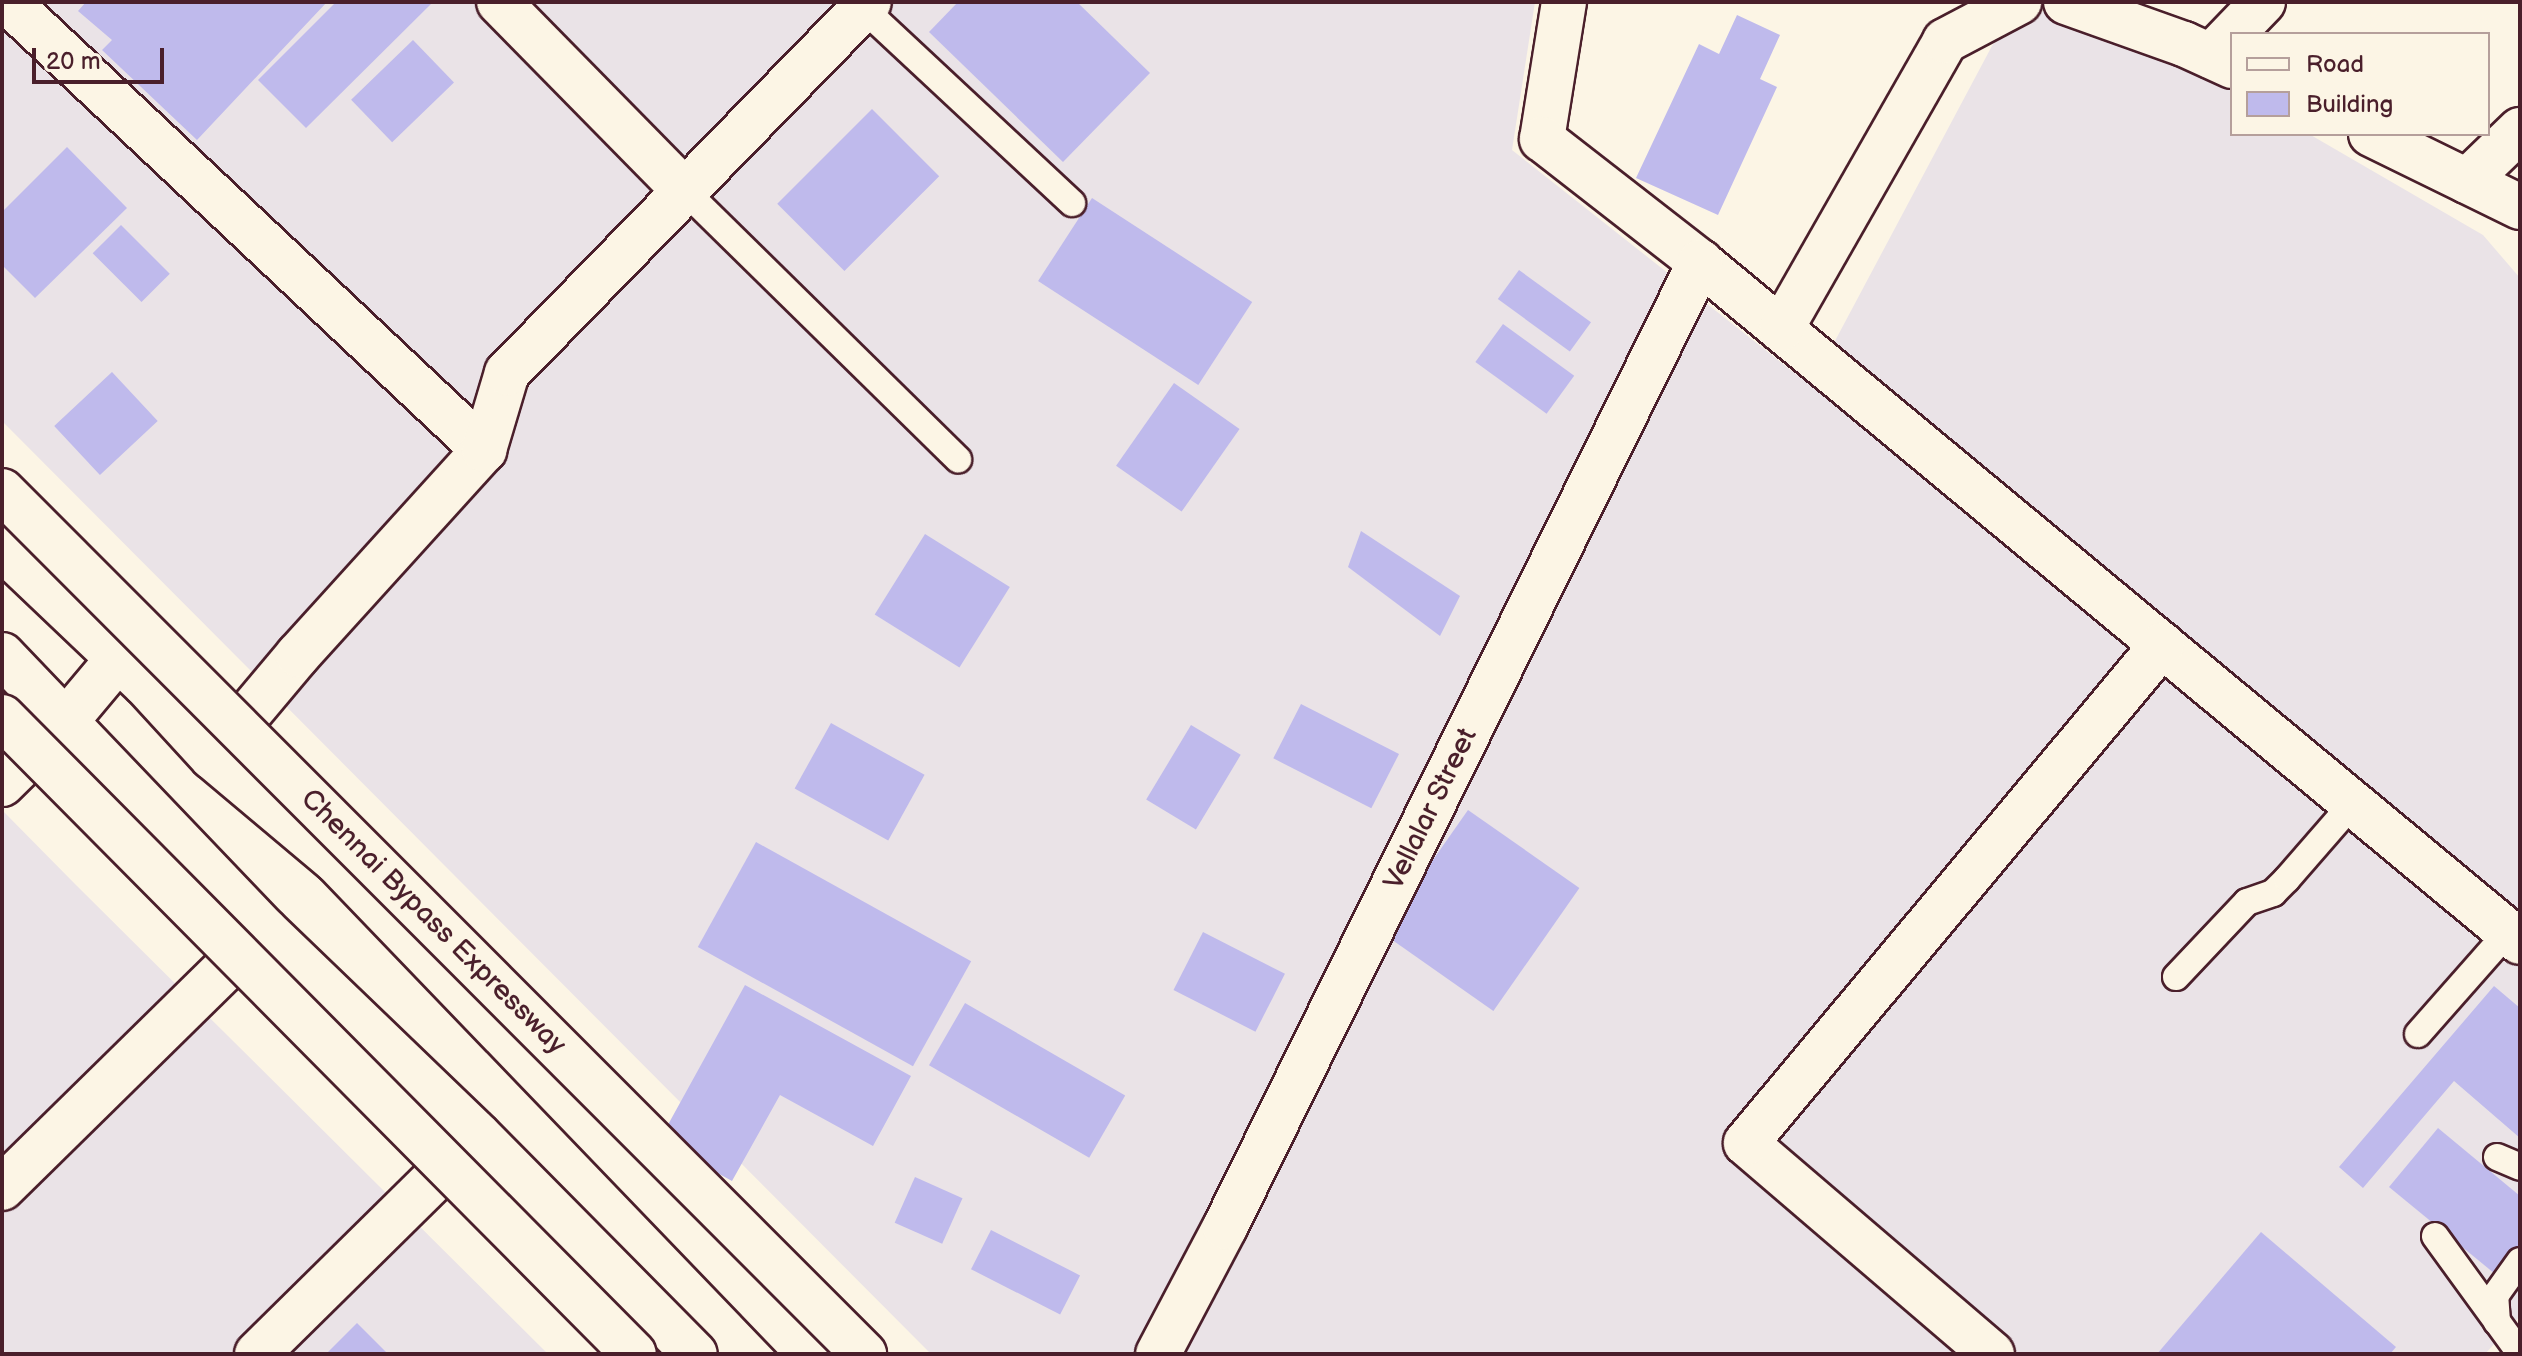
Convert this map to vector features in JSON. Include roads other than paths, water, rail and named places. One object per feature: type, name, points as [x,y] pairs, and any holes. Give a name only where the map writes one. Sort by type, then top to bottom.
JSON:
[{"type":"main road","points":[[8,2],[484,450]]},
{"type":"main road","points":[[499,2],[685,191]]},
{"type":"main road","points":[[1564,2],[1542,139],[1700,262],[2514,937]]},
{"type":"main road","points":[[1781,329],[1945,41],[2019,2]]},
{"type":"main road","points":[[2066,2],[2221,61]]},
{"type":"main road","points":[[2242,32],[2263,2]]},
{"type":"main road","points":[[212,757],[298,655],[484,450],[507,373],[866,5]]},
{"type":"main road","points":[[2467,181],[2520,130]]},
{"type":"main road","points":[[2375,136],[2520,207]]},
{"type":"main road","name":"Vellalar Street","points":[[1158,1354],[1225,1227],[1700,262]]},
{"type":"main road","name":"Chennai Bypass Expressway","points":[[2,491],[864,1354]]},
{"type":"main road","points":[[2,548],[118,659],[212,757],[336,861],[810,1354]]},
{"type":"main road","points":[[1992,1354],[1746,1143],[2162,645]]},
{"type":"main road","points":[[2,655],[265,930],[478,1135],[695,1354]]},
{"type":"main road","points":[[2,784],[66,721],[118,659]]},
{"type":"main road","points":[[2,717],[634,1354]]},
{"type":"main road","points":[[2,1188],[265,930]]},
{"type":"main road","points":[[257,1354],[478,1135]]},
{"type":"lane","points":[[866,5],[1072,203]]},
{"type":"lane","points":[[685,191],[958,459]]},
{"type":"lane","points":[[2176,977],[2247,902],[2273,893],[2353,803]]},
{"type":"lane","points":[[2418,1034],[2514,937]]},
{"type":"lane","points":[[2435,1236],[2520,1353]]},
{"type":"lane","points":[[2497,1322],[2495,1296],[2520,1261]]}]
